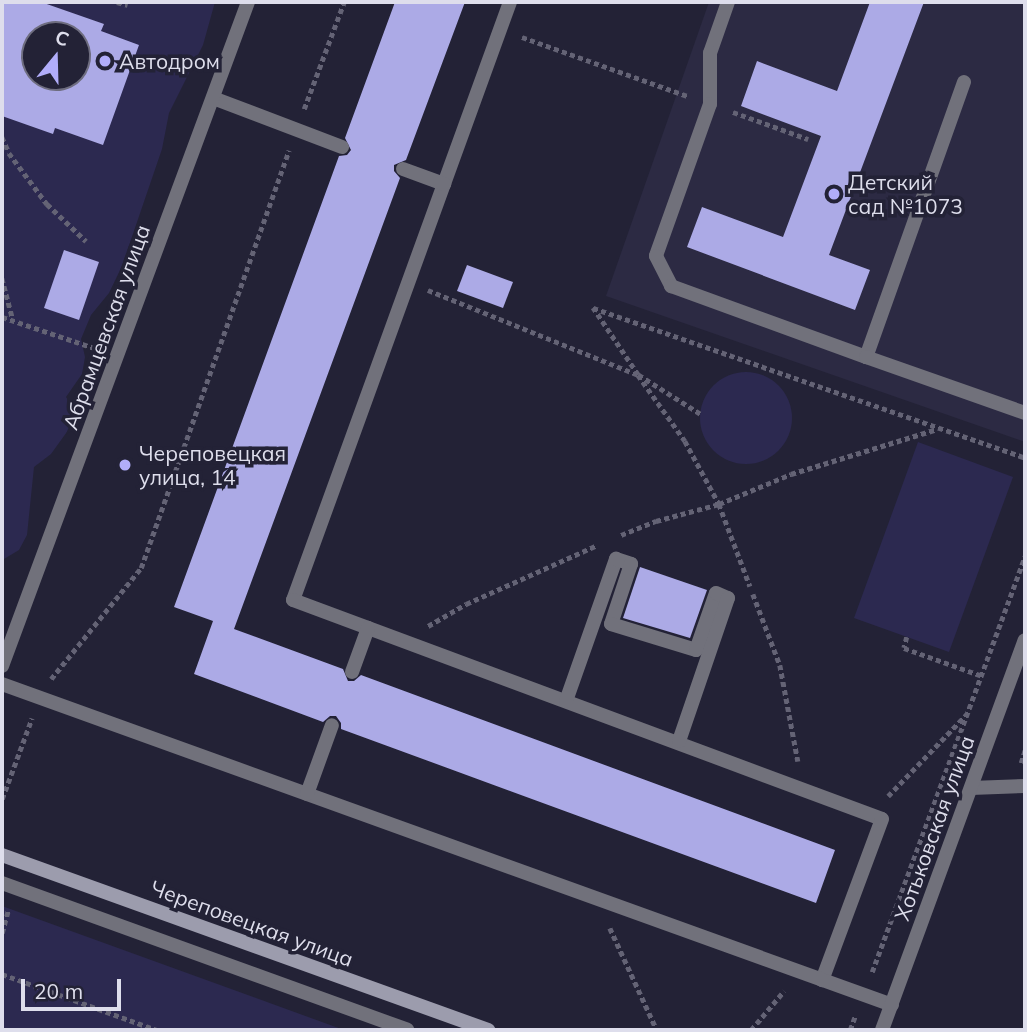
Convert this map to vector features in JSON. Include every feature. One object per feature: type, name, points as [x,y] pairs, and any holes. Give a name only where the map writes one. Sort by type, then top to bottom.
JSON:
[{"type":"main road","name":"Череповецкая улица","points":[[2,855],[488,1030]]},
{"type":"street","name":"Абрамцевская улица","points":[[2,666],[248,2]]},
{"type":"street","points":[[510,2],[293,600],[679,741],[882,819],[822,980]]},
{"type":"street","points":[[728,2],[710,53],[710,104],[656,256],[671,286],[1025,413]]},
{"type":"street","points":[[866,358],[964,82]]},
{"type":"street","points":[[212,98],[342,147]]},
{"type":"street","points":[[403,169],[444,184]]},
{"type":"street","points":[[566,701],[616,559],[631,565],[611,624],[696,650],[716,593],[728,598],[679,741]]},
{"type":"street","points":[[352,672],[369,628]]},
{"type":"street","name":"Хотьковская улица","points":[[882,1030],[1025,640]]},
{"type":"street","points":[[2,684],[892,1005]]},
{"type":"street","points":[[307,794],[332,726]]},
{"type":"street","points":[[971,788],[1025,786]]},
{"type":"street","points":[[2,883],[407,1030]]},
{"type":"path","points":[[117,2],[128,5]]},
{"type":"path","points":[[2,799],[39,698],[81,638],[141,568],[344,2]]},
{"type":"path","points":[[500,29],[678,92]]},
{"type":"path","points":[[710,104],[808,139]]},
{"type":"path","points":[[2,137],[9,153],[47,204],[86,241]]},
{"type":"path","points":[[2,278],[13,320]]},
{"type":"path","points":[[408,282],[638,375],[700,414]]},
{"type":"path","points":[[803,790],[780,665],[719,503],[685,441],[593,308],[1025,458]]},
{"type":"path","points":[[2,317],[57,333],[117,359]]},
{"type":"path","points":[[618,536],[656,521],[719,503],[791,474],[938,429]]},
{"type":"path","points":[[401,640],[466,604],[606,541]]},
{"type":"path","points":[[850,1030],[1025,556]]},
{"type":"path","points":[[906,637],[904,648],[982,676]]},
{"type":"path","points":[[870,815],[968,712]]},
{"type":"path","points":[[597,899],[657,1030]]},
{"type":"path","points":[[2,933],[8,909]]},
{"type":"path","points":[[751,1030],[800,972]]},
{"type":"path","points":[[2,974],[157,1030]]},
{"type":"shaded area","points":[[2,2],[215,2],[203,45],[169,113],[162,149],[122,266],[109,293],[91,315],[81,339],[85,357],[82,374],[66,397],[73,408],[69,429],[51,454],[34,467],[27,535],[19,550],[4,559],[2,585]]},
{"type":"shaded area","name":"Детский сад №1073","points":[[709,2],[1025,2],[1025,442],[606,296]]},
{"type":"shaded area","points":[[746,372],[763,376],[778,386],[788,401],[792,418],[788,435],[778,450],[763,460],[746,464],[729,460],[714,450],[704,435],[700,418],[704,401],[714,386],[729,376]]},
{"type":"shaded area","points":[[918,442],[1013,477],[949,652],[854,618]]},
{"type":"shaded area","points":[[2,906],[344,1030],[2,1030]]},
{"type":"building","name":"Автодром","points":[[2,2],[41,2],[104,24],[101,31],[139,45],[103,145],[55,128],[53,134],[2,116]]},
{"type":"building","points":[[395,2],[465,2],[406,160],[394,165],[394,171],[400,178],[234,629],[343,669],[348,681],[354,681],[361,675],[835,850],[816,903],[341,729],[341,723],[336,716],[330,716],[323,722],[194,674],[213,621],[174,607],[339,156],[347,155],[351,150],[345,138]]},
{"type":"building","points":[[870,2],[924,2],[829,255],[870,270],[855,310],[687,247],[702,207],[783,237],[821,136],[741,106],[757,61],[837,91]]},
{"type":"building","points":[[64,250],[99,262],[79,320],[44,308]]},
{"type":"building","points":[[467,265],[513,282],[503,308],[457,291]]},
{"type":"building","points":[[640,567],[707,590],[690,638],[623,618]]},
{"type":"place","name":"Автодром","points":[[105,61]]},
{"type":"place","name":"Детский сад №1073","points":[[834,194]]},
{"type":"place","name":"Череповецкая улица, 14","points":[[125,465]]}]
